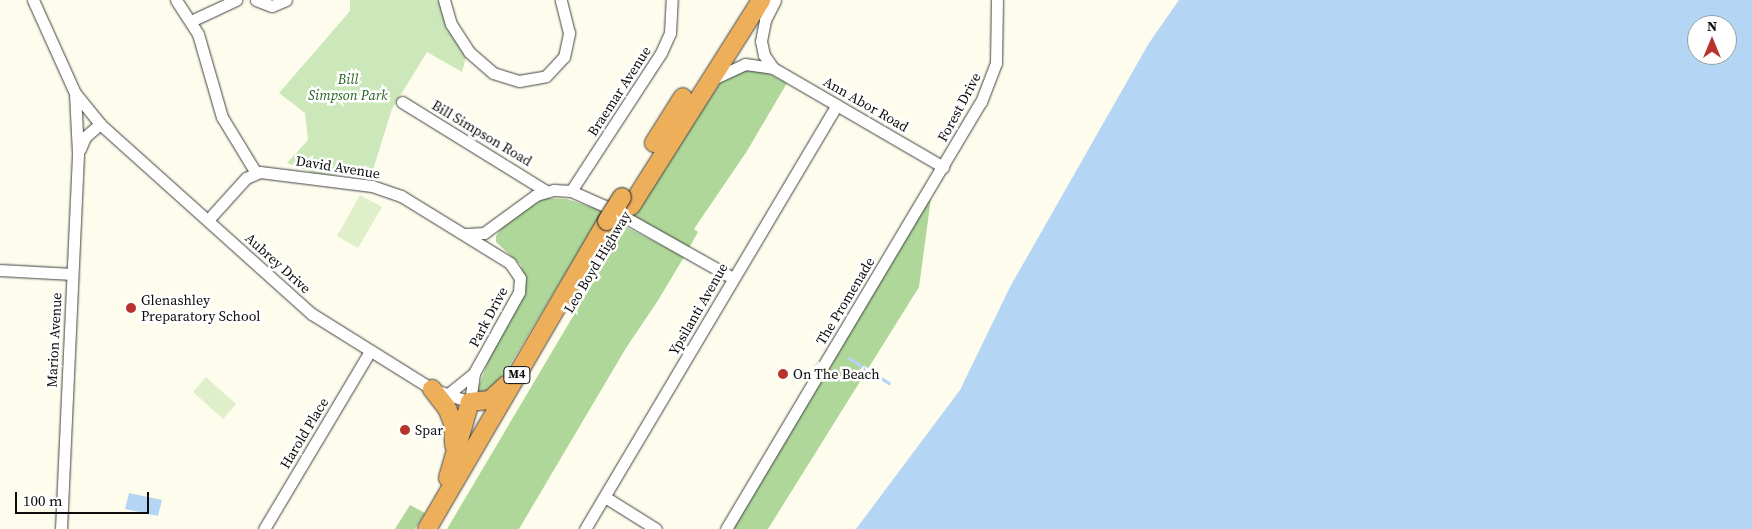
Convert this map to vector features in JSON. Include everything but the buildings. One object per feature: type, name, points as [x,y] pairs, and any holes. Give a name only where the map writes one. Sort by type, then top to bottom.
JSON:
[{"type":"highway","name":"Leo Boyd Highway","points":[[440,529],[626,201],[747,0]]},
{"type":"highway","name":"Leo Boyd Highway","points":[[626,201],[708,82],[761,0]]},
{"type":"highway","name":"Leo Boyd Highway","points":[[427,529],[518,372],[613,224]]},
{"type":"highway","points":[[427,529],[450,473],[470,402],[490,400],[518,372]]},
{"type":"highway","points":[[440,392],[453,423],[454,448],[450,473]]},
{"type":"street","name":"Marion Avenue","points":[[33,0],[75,93],[89,113]]},
{"type":"street","points":[[176,0],[191,20],[204,48],[222,117],[256,173],[246,178],[208,220]]},
{"type":"street","points":[[191,20],[236,0]]},
{"type":"street","points":[[256,0],[272,6],[286,0]]},
{"type":"street","points":[[444,0],[451,24],[468,52],[493,73],[519,81],[546,76],[564,57],[569,33],[561,0]]},
{"type":"street","name":"Braemar Avenue","points":[[571,191],[661,53],[670,33],[672,0]]},
{"type":"street","points":[[773,68],[764,55],[760,41],[765,20],[775,0]]},
{"type":"street","name":"Forest Drive","points":[[943,167],[992,76],[998,48],[997,0]]},
{"type":"street","name":"Ann Abor Road","points":[[708,82],[745,64],[773,68],[943,167]]},
{"type":"street","name":"Marion Avenue","points":[[61,529],[78,153],[75,93]]},
{"type":"street","name":"Bill Simpson Road","points":[[402,102],[546,191]]},
{"type":"street","name":"Ypsilanti Avenue","points":[[586,529],[837,105]]},
{"type":"street","name":"Aubrey Drive","points":[[89,113],[312,314],[440,392],[470,402]]},
{"type":"street","name":"Marion Avenue","points":[[78,153],[85,137],[100,124]]},
{"type":"street","name":"The Promenade","points":[[726,529],[943,167]]},
{"type":"street","name":"David Avenue","points":[[256,173],[289,175],[388,190],[465,234]]},
{"type":"street","points":[[465,234],[479,235],[493,227],[529,199],[546,191],[571,191],[605,206],[733,278]]},
{"type":"street","points":[[493,227],[492,243],[496,254]]},
{"type":"street","name":"Park Drive","points":[[465,234],[496,254],[518,272],[519,292],[474,373],[470,402]]},
{"type":"street","points":[[0,270],[72,274]]},
{"type":"street","name":"Harold Place","points":[[264,529],[370,351]]},
{"type":"street","name":"Park Drive","points":[[440,392],[474,373]]},
{"type":"street","points":[[605,497],[656,529]]},
{"type":"green space","name":"Bill Simpson Park","points":[[350,0],[445,0],[466,57],[462,72],[427,52],[392,109],[371,176],[317,174],[287,163],[308,140],[305,113],[279,93],[350,11]]},
{"type":"green space","points":[[757,68],[787,83],[747,151],[694,229],[698,232],[689,248],[632,217],[722,80],[739,70]]},
{"type":"green space","points":[[360,195],[382,207],[358,248],[337,236]]},
{"type":"green space","points":[[545,198],[567,199],[603,211],[492,392],[475,396],[490,356],[525,290],[521,265],[496,242],[496,236],[505,223]]},
{"type":"green space","points":[[931,198],[919,287],[768,529],[722,529]]},
{"type":"green space","points":[[626,227],[684,257],[626,348],[519,529],[447,529]]},
{"type":"green space","points":[[206,377],[236,404],[223,419],[193,392]]},
{"type":"green space","points":[[410,505],[425,513],[415,529],[395,529]]},
{"type":"water","points":[[1179,0],[1752,0],[1752,529],[856,529],[960,390],[1010,287],[1149,43]]},
{"type":"water","points":[[129,493],[162,500],[158,516],[125,509]]},
{"type":"waterway","points":[[849,358],[889,383]]},
{"type":"place","name":"Glenashley Preparatory School","points":[[131,308]]},
{"type":"place","name":"On The Beach","points":[[783,374]]},
{"type":"place","name":"Spar","points":[[405,430]]}]
